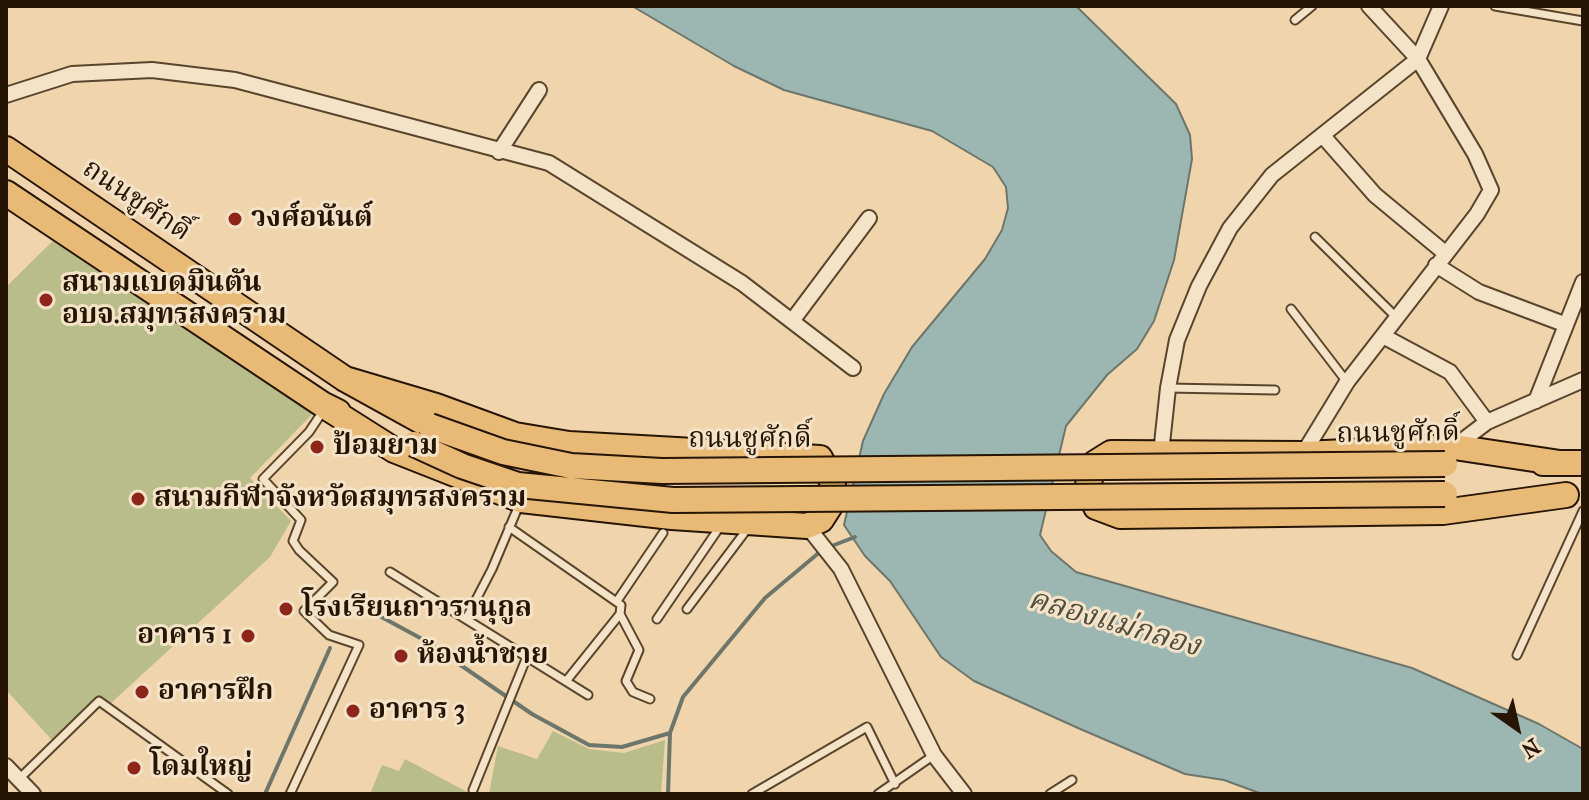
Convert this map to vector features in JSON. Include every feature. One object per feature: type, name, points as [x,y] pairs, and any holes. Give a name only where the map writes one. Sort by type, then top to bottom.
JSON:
[{"type":"main road","name":"ถนนชูศักดิ์","points":[[6,149],[345,379],[462,466],[518,485],[673,500],[1445,494],[1577,501]]},
{"type":"main road","name":"ถนนชูศักดิ์","points":[[6,193],[326,407],[422,435],[571,466],[662,471],[1449,456],[1571,463]]},
{"type":"main road","points":[[326,407],[394,450],[521,500],[812,532],[830,506],[833,483],[820,458],[542,440],[515,435],[436,406],[345,379]]},
{"type":"main road","points":[[1449,456],[1111,453],[1095,463],[1088,485],[1096,507],[1120,516],[1443,512],[1577,501]]},
{"type":"street","points":[[1303,454],[1347,382],[1477,214],[1491,190],[1475,154],[1418,59],[1369,6]]},
{"type":"street","points":[[1161,453],[1177,340],[1199,286],[1230,228],[1272,175],[1418,59],[1441,6]]},
{"type":"street","points":[[6,95],[72,74],[152,70],[235,80],[347,107],[499,152],[549,163],[729,275],[853,368]]},
{"type":"street","points":[[499,152],[539,90]]},
{"type":"street","points":[[1323,136],[1375,195],[1479,292],[1564,324]]},
{"type":"street","points":[[792,321],[869,218]]},
{"type":"street","points":[[1536,401],[1583,282]]},
{"type":"street","points":[[1383,336],[1450,372],[1487,422]]},
{"type":"street","points":[[1449,456],[1487,422],[1583,380]]},
{"type":"street","points":[[812,532],[841,569],[934,755],[964,794]]},
{"type":"street","points":[[6,766],[33,794]]},
{"type":"lane","points":[[1295,20],[1312,6]]},
{"type":"lane","points":[[1495,6],[1583,21]]},
{"type":"lane","points":[[1315,237],[1397,318]]},
{"type":"lane","points":[[1291,309],[1347,382]]},
{"type":"lane","points":[[1168,388],[1275,390]]},
{"type":"lane","points":[[290,794],[359,645],[329,635],[304,611],[333,582],[299,550],[293,541],[301,520],[263,479],[309,432],[326,407]]},
{"type":"lane","points":[[466,619],[521,500]]},
{"type":"lane","points":[[1517,655],[1577,501]]},
{"type":"lane","points":[[657,619],[724,520]]},
{"type":"lane","points":[[687,609],[751,523]]},
{"type":"lane","points":[[509,527],[621,605],[620,614],[567,680]]},
{"type":"lane","points":[[617,601],[663,533]]},
{"type":"lane","points":[[390,572],[528,654],[588,695]]},
{"type":"lane","points":[[620,614],[639,650],[626,681],[633,692],[650,699]]},
{"type":"lane","points":[[473,790],[528,654]]},
{"type":"lane","points":[[19,779],[99,701],[228,794]]},
{"type":"lane","points":[[752,794],[867,727],[895,784]]},
{"type":"lane","points":[[878,794],[934,755]]},
{"type":"lane","points":[[1050,794],[1072,780]]},
{"type":"green space","name":"สนามกีฬาจังหวัดสมุทรสงคราม","points":[[64,230],[322,404],[250,478],[291,521],[270,557],[110,704],[99,694],[52,740],[6,690],[6,287]]},
{"type":"green space","points":[[553,731],[589,749],[624,753],[665,740],[661,794],[489,794],[498,746],[537,759]]},
{"type":"green space","points":[[405,759],[471,794],[370,794],[382,765],[399,771]]},
{"type":"water","name":"คลองแม่กลอง","points":[[632,6],[1076,6],[1176,104],[1190,135],[1192,159],[1174,260],[1154,321],[1137,349],[1107,375],[1066,426],[1040,535],[1051,551],[1076,572],[1412,668],[1539,724],[1583,749],[1583,794],[1262,794],[1224,780],[1185,774],[974,681],[941,657],[890,581],[865,556],[844,525],[863,441],[884,394],[912,347],[985,259],[1002,230],[1008,208],[1006,187],[993,167],[932,131],[784,90],[734,66]]},
{"type":"waterway","points":[[829,547],[855,537]]},
{"type":"waterway","points":[[668,794],[670,733],[683,697],[765,598],[821,551]]},
{"type":"waterway","points":[[361,606],[424,640],[532,714],[589,745],[622,747],[670,733]]},
{"type":"waterway","points":[[265,794],[330,648]]},
{"type":"place","name":"วงศ์อนันต์","points":[[235,219]]},
{"type":"place","name":"สนามแบดมินตัน อบจ.สมุทรสงคราม","points":[[46,300]]},
{"type":"place","name":"ป้อมยาม","points":[[317,447]]},
{"type":"place","name":"สนามกีฬาจังหวัดสมุทรสงคราม","points":[[138,499]]},
{"type":"place","name":"โรงเรียนถาวรานุกูล","points":[[286,609]]},
{"type":"place","name":"อาคาร 1","points":[[248,636]]},
{"type":"place","name":"ห้องน้ำชาย","points":[[401,656]]},
{"type":"place","name":"อาคารฝึก","points":[[142,692]]},
{"type":"place","name":"อาคาร 3","points":[[353,711]]},
{"type":"place","name":"โดมใหญ่","points":[[134,768]]}]
